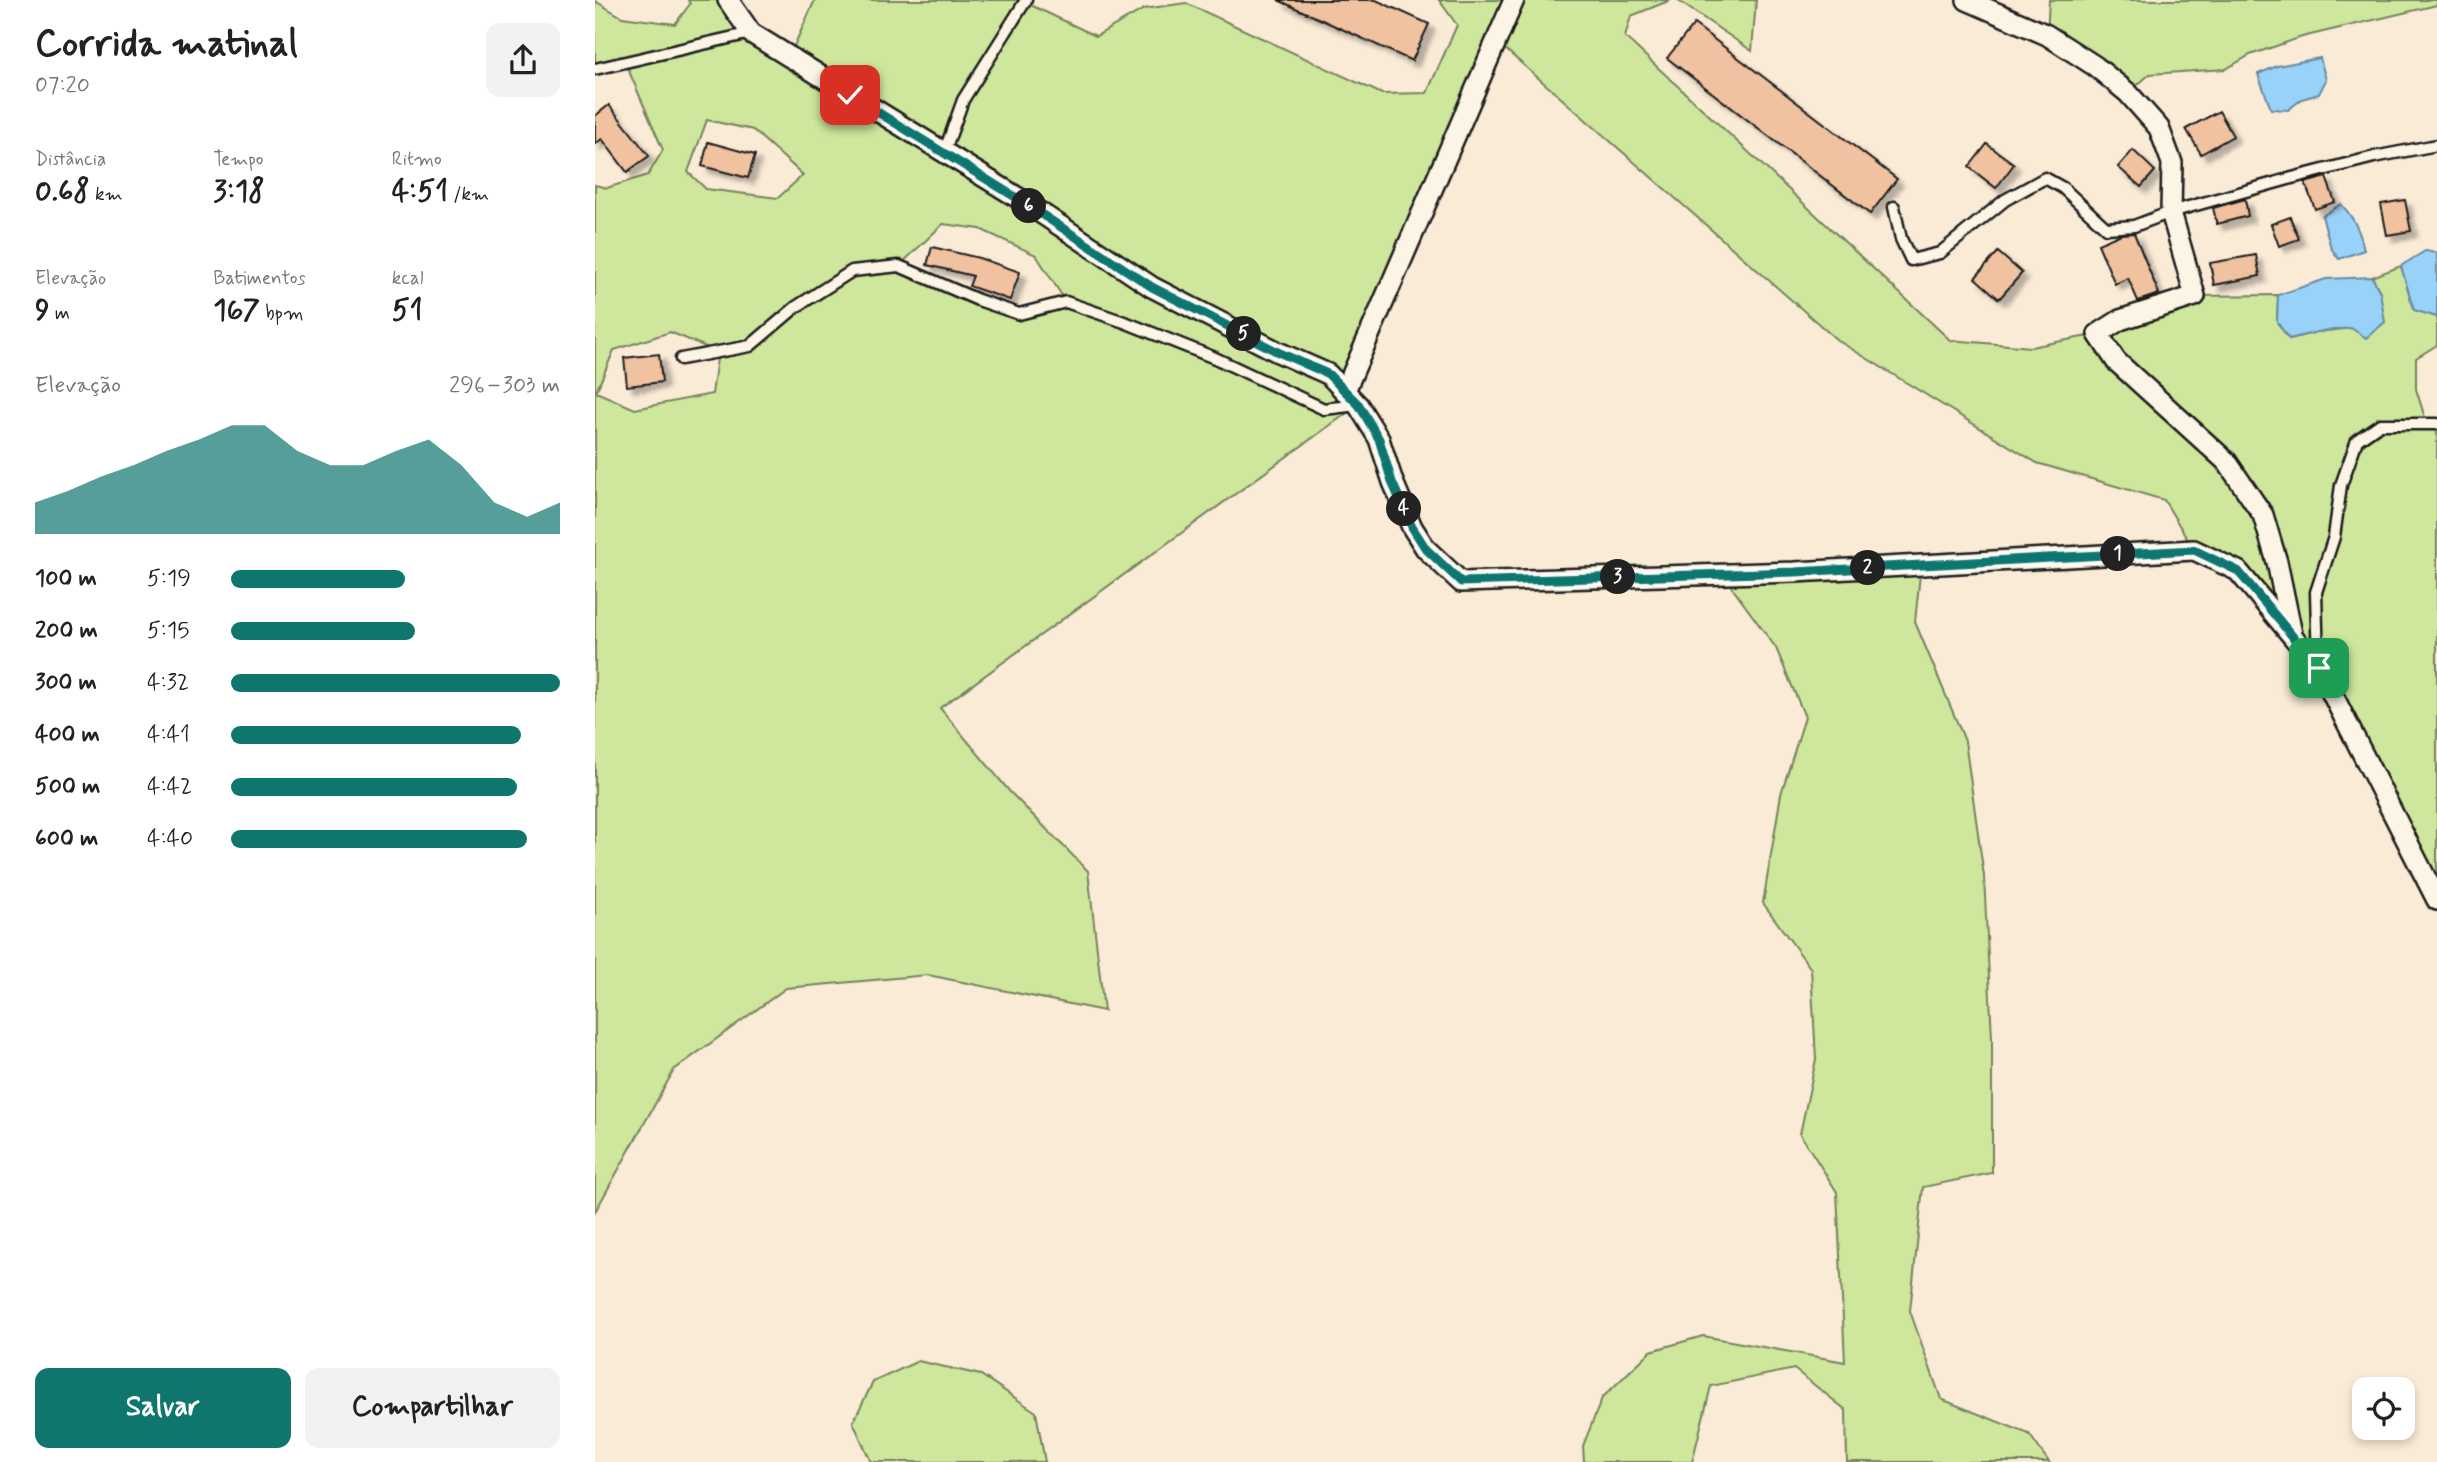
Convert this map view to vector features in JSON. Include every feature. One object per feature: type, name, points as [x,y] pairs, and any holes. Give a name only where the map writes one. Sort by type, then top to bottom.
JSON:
[{"type":"street","points":[[728,0],[751,33],[1020,200],[1152,287],[1278,352],[1328,374],[1352,398],[1379,439],[1392,482],[1412,527],[1426,549],[1461,582],[1795,572],[2194,550],[2238,571],[2319,668],[2437,900]]},
{"type":"street","points":[[1352,398],[1514,0]]},
{"type":"street","points":[[1967,0],[2047,35],[2095,66],[2128,93],[2159,128],[2172,163],[2171,212],[2195,296],[2120,320],[2098,334],[2116,361],[2227,463],[2263,516],[2277,562],[2293,637]]},
{"type":"lane","points":[[944,153],[963,100],[1026,0]]},
{"type":"lane","points":[[595,69],[751,33]]},
{"type":"lane","points":[[1894,207],[1901,239],[1912,260],[1940,253],[2005,200],[2045,178],[2063,188],[2106,228],[2134,226],[2171,212],[2327,169],[2437,145]]},
{"type":"lane","points":[[681,359],[750,345],[796,307],[852,271],[899,266],[978,300],[1019,314],[1066,302],[1215,358],[1324,409],[1352,398]]},
{"type":"lane","points":[[2319,668],[2316,592],[2334,537],[2341,485],[2357,440],[2380,424],[2437,424]]},
{"type":"green space","points":[[688,0],[728,0],[789,57],[815,0],[1020,0],[1096,36],[1144,9],[1186,3],[1382,94],[1427,93],[1457,25],[1439,0],[1671,0],[1631,16],[1625,37],[1950,340],[2031,347],[2098,334],[2195,296],[2278,295],[2277,322],[2289,339],[2351,328],[2380,292],[2372,277],[2401,266],[2414,310],[2437,317],[2437,345],[2416,358],[2416,389],[2427,424],[2437,424],[2437,900],[2319,668],[2238,571],[2194,550],[2164,500],[2037,463],[1837,340],[1496,41],[1345,390],[1358,405],[940,708],[1010,792],[1088,871],[1104,1011],[928,975],[786,988],[674,1070],[595,1212],[595,185],[607,188],[648,175],[663,150],[625,62],[595,69],[595,1],[622,17],[675,24],[690,4]],"holes":[[[707,120],[753,130],[803,175],[778,198],[706,189],[688,172]],[[943,224],[980,229],[1036,255],[1066,302],[1019,314],[899,266]],[[670,332],[718,352],[712,394],[635,409],[596,392],[614,350]]]},
{"type":"green space","points":[[1677,0],[1756,0],[1752,51]]},
{"type":"green space","points":[[2049,0],[2437,0],[2437,5],[2302,37],[2250,55],[2226,69],[2150,74],[2128,93],[2047,35]]},
{"type":"green space","points":[[1921,565],[1915,622],[1965,741],[1984,876],[1992,1038],[1992,1173],[1923,1187],[1910,1311],[1941,1399],[2029,1434],[2049,1462],[1847,1462],[1846,1410],[1794,1369],[1711,1386],[1692,1462],[1584,1462],[1583,1446],[1602,1398],[1651,1351],[1703,1336],[1845,1362],[1837,1192],[1800,1134],[1816,1059],[1811,969],[1763,903],[1781,794],[1805,717],[1776,648],[1722,574]]},
{"type":"green space","points":[[918,1361],[981,1375],[1036,1412],[1045,1462],[871,1462],[853,1422],[873,1382]]},
{"type":"water","points":[[2320,58],[2326,80],[2319,94],[2302,99],[2288,110],[2271,109],[2258,74],[2277,66]]},
{"type":"water","points":[[2341,204],[2356,225],[2364,250],[2339,259],[2331,248],[2322,216]]},
{"type":"water","points":[[2425,251],[2437,253],[2437,317],[2414,310],[2401,266]]},
{"type":"water","points":[[2372,277],[2380,292],[2385,322],[2366,338],[2351,328],[2289,339],[2277,322],[2278,295],[2326,279]]},
{"type":"building","points":[[1278,0],[1376,0],[1429,24],[1412,61]]},
{"type":"building","points":[[1694,24],[1897,179],[1870,214],[1667,58]]},
{"type":"building","points":[[609,105],[649,156],[627,172],[602,139],[595,144],[595,116]]},
{"type":"building","points":[[2219,111],[2233,136],[2201,154],[2186,129]]},
{"type":"building","points":[[708,142],[755,155],[748,178],[702,166]]},
{"type":"building","points":[[1987,144],[2014,164],[1996,188],[1969,167]]},
{"type":"building","points":[[2133,150],[2155,171],[2141,187],[2118,167]]},
{"type":"building","points":[[2326,177],[2335,202],[2315,209],[2305,183]]},
{"type":"building","points":[[2245,199],[2248,216],[2217,224],[2213,208]]},
{"type":"building","points":[[2405,200],[2411,231],[2387,235],[2381,204]]},
{"type":"building","points":[[2290,217],[2299,239],[2279,246],[2271,224]]},
{"type":"building","points":[[2134,233],[2159,294],[2138,301],[2128,278],[2115,284],[2098,244],[2121,234]]},
{"type":"building","points":[[932,247],[979,258],[1020,272],[1010,300],[969,286],[973,276],[927,265]]},
{"type":"building","points":[[1998,252],[2022,273],[1999,299],[1975,278]]},
{"type":"building","points":[[2256,255],[2260,276],[2214,285],[2210,263]]},
{"type":"building","points":[[659,354],[662,382],[627,386],[624,358]]},
{"type":"route","points":[[850,95],[1020,200],[1152,287],[1278,352],[1328,374],[1359,405],[1379,439],[1392,482],[1412,527],[1426,549],[1461,582],[1795,572],[2194,550],[2238,571],[2319,668]]}]
